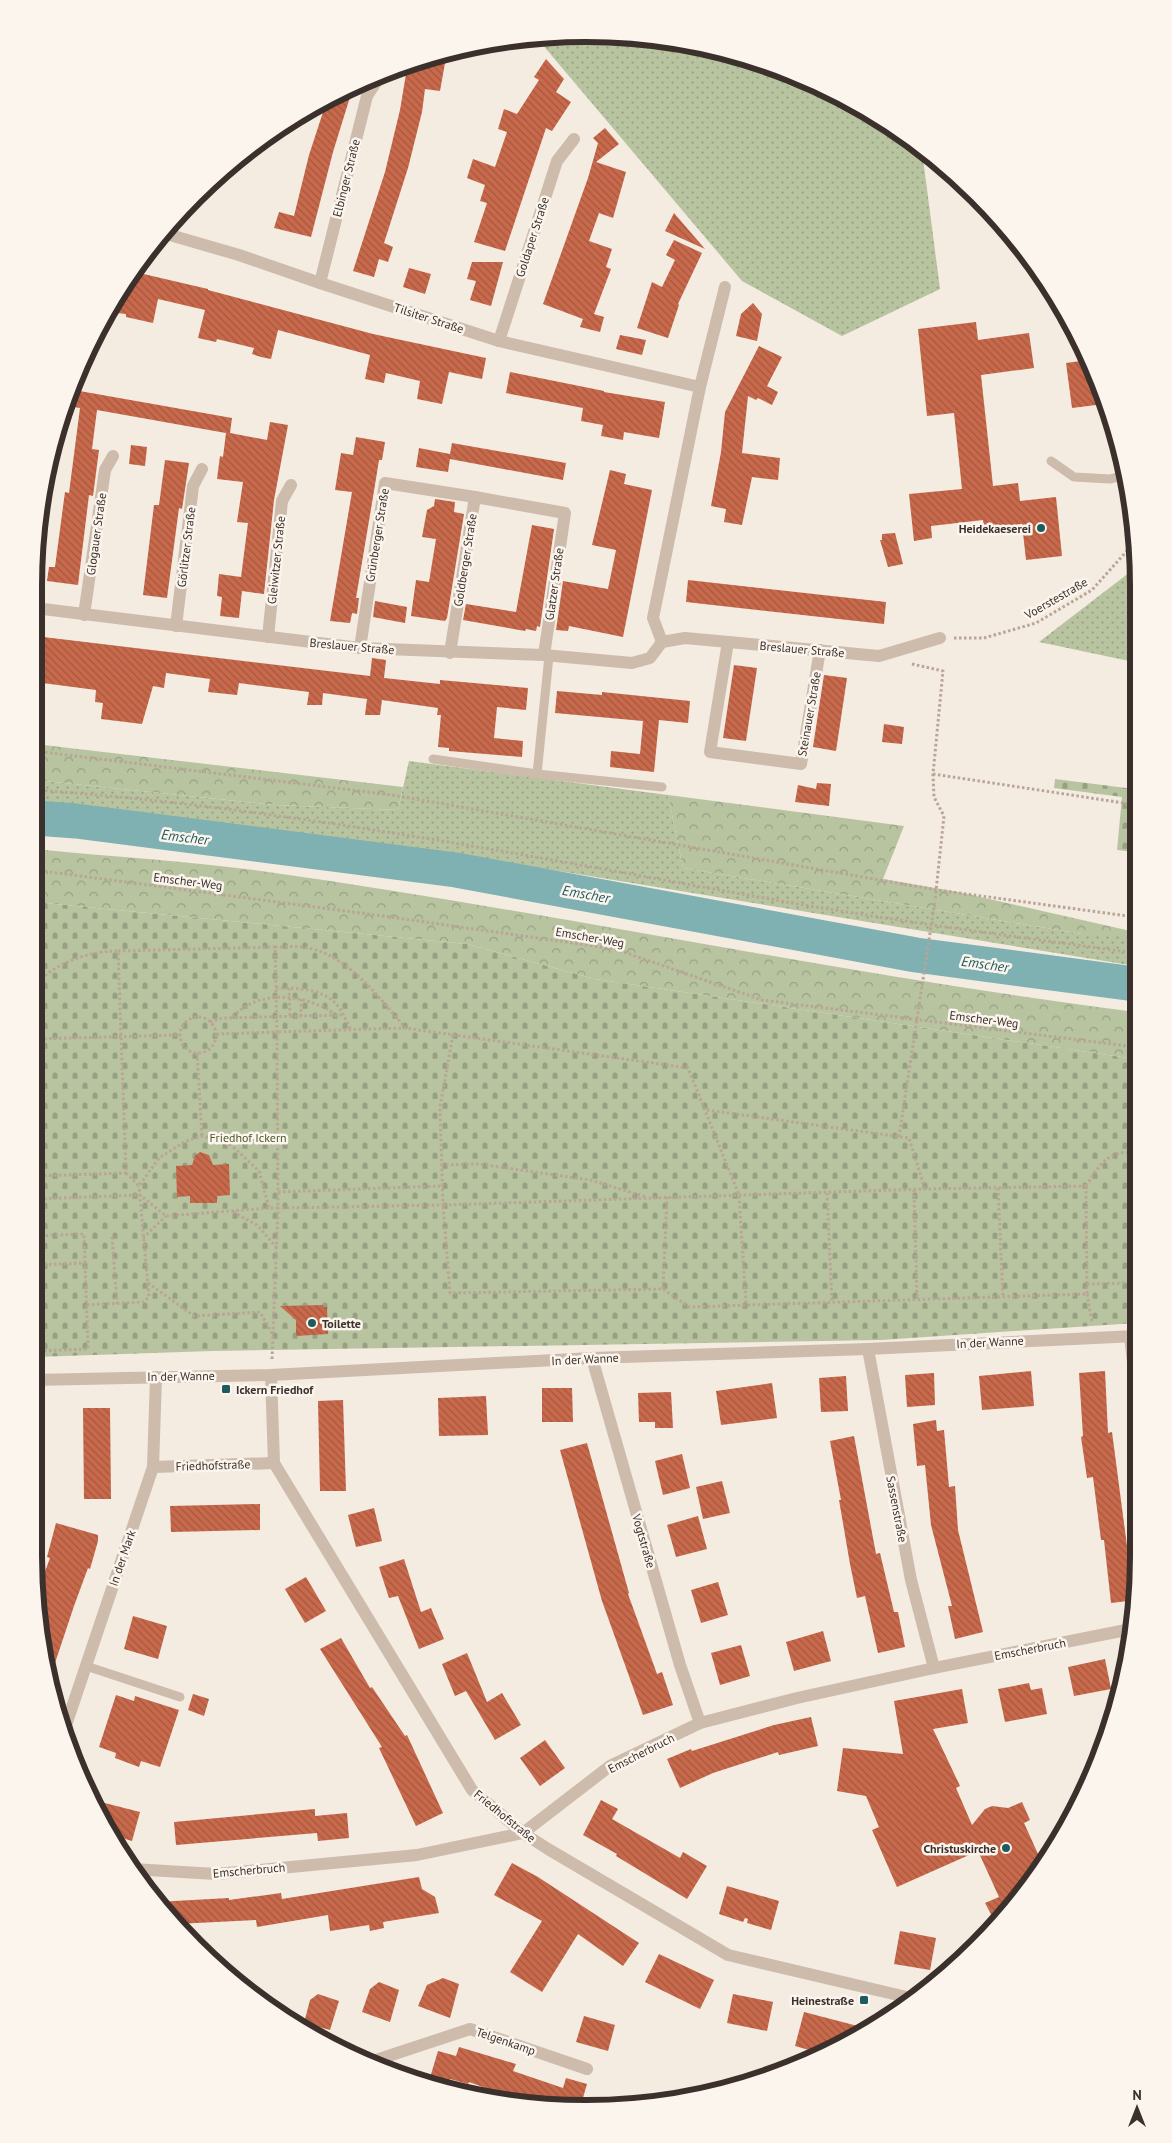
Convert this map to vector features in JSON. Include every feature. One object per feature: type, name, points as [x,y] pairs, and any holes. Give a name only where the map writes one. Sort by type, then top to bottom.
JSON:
[{"type":"street","name":"Elbinger Straße","points":[[320,283],[367,96],[373,86]]},
{"type":"street","name":"Goldaper Straße","points":[[499,340],[557,161],[574,139]]},
{"type":"street","name":"Tilsiter Straße","points":[[171,235],[239,255],[499,340],[700,387]]},
{"type":"street","points":[[662,642],[653,618],[700,387],[725,287]]},
{"type":"street","name":"Glogauer Straße","points":[[84,615],[105,470],[113,456]]},
{"type":"street","name":"Görlitzer Straße","points":[[176,626],[194,486],[202,469]]},
{"type":"street","name":"Grünberger Straße","points":[[360,648],[384,483],[475,497]]},
{"type":"street","name":"Gleiwitzer Straße","points":[[268,637],[282,501],[291,485]]},
{"type":"street","name":"Goldberger Straße","points":[[450,653],[475,497],[564,513]]},
{"type":"street","name":"Glatzer Straße","points":[[546,656],[564,513]]},
{"type":"street","name":"Breslauer Straße","points":[[42,609],[360,648],[546,656],[632,663],[650,658],[662,642],[685,638],[879,656],[940,638]]},
{"type":"street","name":"Steinauer Straße","points":[[728,642],[710,752],[801,764],[820,650]]},
{"type":"street","name":"In der Wanne","points":[[42,1380],[271,1375],[592,1358],[868,1349],[1130,1336]]},
{"type":"street","name":"Sassenstraße","points":[[868,1349],[911,1580],[934,1668]]},
{"type":"street","name":"Vogtstraße","points":[[592,1358],[680,1665],[700,1723]]},
{"type":"street","name":"Friedhofstraße","points":[[271,1375],[274,1463],[472,1790],[524,1833],[693,1936],[728,1955],[905,1997]]},
{"type":"street","name":"In der Mark","points":[[68,1720],[153,1467],[156,1377]]},
{"type":"street","name":"Friedhofstraße","points":[[153,1467],[274,1463]]},
{"type":"street","name":"Emscherbruch","points":[[142,1870],[216,1874],[417,1855],[524,1833],[610,1766],[700,1723],[798,1698],[934,1668],[1125,1630]]},
{"type":"street","name":"Telgenkamp","points":[[379,2059],[470,2029],[587,2070]]},
{"type":"lane","points":[[1051,461],[1074,477],[1110,479],[1118,477]]},
{"type":"lane","points":[[537,774],[546,656]]},
{"type":"lane","points":[[434,759],[537,774],[662,787]]},
{"type":"lane","points":[[86,1666],[180,1697]]},
{"type":"path","name":"Voerstestraße","points":[[940,638],[984,638],[1036,623],[1092,590],[1128,550]]},
{"type":"path","points":[[899,1137],[937,890],[944,816],[934,797],[933,774],[943,671],[906,662]]},
{"type":"path","points":[[42,752],[392,795],[937,890],[1130,916]]},
{"type":"path","points":[[933,774],[1124,803],[1130,807]]},
{"type":"path","points":[[42,790],[104,794],[302,818],[939,927],[1130,952]]},
{"type":"path","name":"Emscher-Weg","points":[[42,871],[374,914],[616,949],[762,1000],[1130,1046]]},
{"type":"path","points":[[271,1375],[278,1208],[275,947]]},
{"type":"path","points":[[42,980],[47,974],[72,961],[98,951],[304,947],[331,956],[358,977],[405,1028]]},
{"type":"path","points":[[87,1305],[144,1302],[149,1297],[139,1186],[126,1173],[118,951]]},
{"type":"path","points":[[276,988],[300,988],[324,994],[338,1006],[351,1030]]},
{"type":"path","points":[[288,988],[290,1016]]},
{"type":"path","points":[[232,1018],[240,1009],[249,1004],[276,998],[301,999],[324,1007],[334,1015]]},
{"type":"path","points":[[301,999],[301,1016]]},
{"type":"path","points":[[210,1022],[216,1034],[211,1048],[198,1053],[185,1047],[180,1035],[183,1026],[188,1020],[198,1018],[210,1022],[222,1018],[343,1015]]},
{"type":"path","points":[[216,1034],[405,1028],[688,1068],[739,1195],[746,1305]]},
{"type":"path","points":[[42,1039],[180,1035]]},
{"type":"path","points":[[453,1035],[440,1108],[443,1205],[450,1292],[663,1289],[689,1307],[1088,1294]]},
{"type":"path","points":[[198,1053],[202,1136]]},
{"type":"path","points":[[706,1110],[909,1138],[925,1189]]},
{"type":"path","points":[[139,1186],[159,1158],[186,1141],[202,1136],[231,1145],[259,1171],[269,1208]]},
{"type":"path","points":[[1094,1337],[1087,1284],[1086,1186],[1104,1159],[1126,1151],[1130,1151]]},
{"type":"path","points":[[441,1165],[479,1164],[590,1180],[650,1198]]},
{"type":"path","points":[[42,1176],[126,1173]]},
{"type":"path","points":[[278,1192],[442,1186]]},
{"type":"path","points":[[143,1238],[166,1216],[269,1208],[443,1205],[925,1189],[1086,1186]]},
{"type":"path","points":[[998,1188],[1003,1297]]},
{"type":"path","points":[[914,1190],[917,1299]]},
{"type":"path","points":[[827,1193],[832,1303]]},
{"type":"path","points":[[42,1198],[140,1195],[166,1216]]},
{"type":"path","points":[[663,1289],[667,1197]]},
{"type":"path","points":[[232,1211],[257,1225],[277,1247]]},
{"type":"path","points":[[42,1236],[84,1234],[88,1349],[42,1351]]},
{"type":"path","points":[[112,1237],[117,1304]]},
{"type":"path","points":[[42,1265],[86,1263]]},
{"type":"path","points":[[148,1283],[194,1316],[260,1312],[273,1335]]},
{"type":"path","points":[[1087,1284],[1130,1283]]},
{"type":"green space","points":[[586,42],[657,47],[727,61],[761,71],[794,84],[858,115],[923,160],[940,289],[842,336],[742,281],[542,45]]},
{"type":"green space","points":[[1129,573],[1130,661],[1039,642]]},
{"type":"green space","points":[[42,745],[403,787],[398,810],[276,805],[42,781]]},
{"type":"green space","points":[[409,761],[668,795],[683,868],[1082,934],[1130,934],[1130,965],[565,872],[294,832],[42,808],[42,781],[276,805],[398,810]]},
{"type":"green space","points":[[1055,779],[1130,788],[1130,851],[1117,850],[1122,797],[1054,788]]},
{"type":"green space","points":[[668,795],[904,826],[883,879],[958,892],[1130,931],[1130,934],[1082,934],[683,868]]},
{"type":"green space","points":[[42,850],[239,868],[377,888],[918,980],[1130,1011],[1130,1058],[595,979],[467,944],[42,903]]},
{"type":"green space","name":"Friedhof Ickern","points":[[42,903],[467,944],[595,979],[1130,1058],[1130,1323],[881,1340],[212,1351],[42,1357]]},
{"type":"building","points":[[546,59],[564,79],[556,92],[571,102],[552,131],[546,128],[505,251],[474,242],[487,203],[480,201],[485,185],[467,178],[473,159],[495,167],[507,132],[498,129],[504,109],[517,114],[539,80],[534,77]]},
{"type":"building","points":[[441,62],[445,63],[440,91],[425,89],[422,112],[408,168],[384,243],[393,247],[388,262],[379,259],[374,277],[353,271],[385,172],[400,110],[406,73]]},
{"type":"building","points":[[350,97],[333,152],[311,237],[274,228],[279,212],[294,216],[309,155],[324,110]]},
{"type":"building","points":[[605,128],[619,144],[596,162],[626,172],[613,218],[599,213],[589,241],[612,249],[606,267],[611,269],[594,314],[604,317],[600,332],[580,327],[583,319],[543,304],[588,178],[598,143],[593,138]]},
{"type":"building","points":[[674,213],[705,249],[665,231]]},
{"type":"building","points":[[674,240],[702,253],[678,304],[668,338],[637,328],[652,282],[662,287],[675,260],[666,255]]},
{"type":"building","points":[[472,262],[503,262],[491,306],[470,300],[476,281],[467,279]]},
{"type":"building","points":[[409,268],[431,274],[425,294],[403,287]]},
{"type":"building","points":[[142,274],[208,289],[373,334],[486,358],[482,379],[449,372],[442,404],[417,399],[420,381],[386,373],[384,383],[365,379],[370,355],[278,330],[271,359],[252,354],[254,348],[217,339],[216,342],[198,338],[205,310],[158,299],[153,323],[126,317],[126,314],[116,313]]},
{"type":"building","points":[[753,303],[762,314],[757,341],[736,336],[741,314]]},
{"type":"building","points":[[976,322],[978,340],[1029,333],[1034,368],[981,375],[993,486],[1018,483],[1020,501],[1056,497],[1062,556],[1026,560],[1022,524],[984,528],[983,520],[931,526],[932,538],[914,541],[909,494],[962,489],[954,413],[927,416],[918,329]]},
{"type":"building","points":[[620,335],[646,340],[642,355],[616,349]]},
{"type":"building","points":[[759,346],[782,357],[767,386],[778,392],[772,405],[758,398],[756,400],[748,396],[742,453],[780,458],[778,480],[752,477],[742,525],[724,522],[726,509],[711,506],[721,452],[725,412]]},
{"type":"building","points":[[1080,361],[1099,405],[1072,408],[1066,363]]},
{"type":"building","points":[[510,372],[604,392],[665,402],[659,438],[624,432],[623,440],[601,436],[603,425],[581,421],[583,408],[506,393]]},
{"type":"building","points":[[79,391],[232,418],[230,433],[267,440],[270,422],[288,425],[274,500],[264,594],[242,591],[239,618],[220,616],[222,597],[217,596],[219,574],[241,577],[248,523],[237,522],[243,482],[217,479],[220,456],[223,457],[226,433],[97,410],[92,449],[99,450],[93,496],[89,495],[78,585],[47,581],[49,567],[55,567],[65,492],[69,493],[80,408],[73,407]]},
{"type":"building","points":[[356,437],[385,442],[382,460],[379,460],[356,598],[359,598],[357,614],[352,613],[350,623],[330,621],[352,492],[335,490],[341,453],[353,455]]},
{"type":"building","points":[[452,443],[566,463],[563,480],[450,459],[448,472],[416,467],[419,448],[450,454]]},
{"type":"building","points":[[131,445],[147,447],[145,466],[129,464]]},
{"type":"building","points":[[165,460],[189,463],[182,509],[179,508],[167,598],[143,595],[154,505],[159,505]]},
{"type":"building","points":[[610,470],[626,474],[624,484],[652,490],[623,637],[569,626],[568,631],[556,630],[563,581],[608,589],[616,550],[592,545]]},
{"type":"building","points":[[435,499],[455,502],[454,512],[464,514],[445,621],[411,616],[416,580],[429,582],[436,539],[422,537],[427,510],[434,506]]},
{"type":"building","points":[[532,525],[554,529],[540,627],[537,626],[536,631],[526,629],[525,631],[463,620],[466,604],[516,612]]},
{"type":"building","points":[[895,533],[903,564],[888,567],[880,540],[882,540],[882,534]]},
{"type":"building","points":[[688,580],[886,602],[884,624],[686,602]]},
{"type":"building","points":[[375,601],[407,607],[405,623],[373,617]]},
{"type":"building","points":[[42,637],[370,676],[372,658],[386,660],[384,678],[440,684],[440,680],[528,688],[526,710],[497,707],[494,738],[523,741],[522,757],[449,751],[449,748],[438,747],[441,715],[437,715],[438,708],[382,700],[380,715],[365,715],[367,699],[323,693],[322,705],[307,705],[309,692],[239,683],[237,695],[208,692],[210,679],[166,673],[164,688],[153,686],[142,724],[101,719],[103,703],[95,702],[96,690],[42,683]]},
{"type":"building","points":[[734,665],[757,668],[746,741],[723,738]]},
{"type":"building","points":[[824,675],[847,678],[836,751],[813,747]]},
{"type":"building","points":[[557,691],[602,695],[602,692],[690,701],[688,723],[659,720],[654,772],[610,767],[611,751],[640,754],[643,721],[555,713]]},
{"type":"building","points":[[884,724],[904,727],[902,744],[882,742]]},
{"type":"building","points":[[817,783],[831,784],[829,806],[795,802],[798,785],[816,789]]},
{"type":"building","points":[[200,1152],[209,1155],[213,1165],[229,1164],[230,1195],[217,1196],[217,1203],[190,1203],[190,1196],[177,1197],[176,1166],[192,1165],[195,1156]]},
{"type":"building","name":"Toilette","points":[[323,1305],[323,1307],[327,1307],[328,1334],[296,1336],[296,1320],[280,1306]]},
{"type":"building","points":[[1031,1371],[1034,1406],[982,1410],[979,1376]]},
{"type":"building","points":[[1105,1371],[1108,1433],[1112,1432],[1130,1561],[1127,1601],[1111,1603],[1104,1540],[1101,1540],[1093,1477],[1087,1478],[1081,1437],[1083,1436],[1079,1373]]},
{"type":"building","points":[[934,1373],[935,1405],[907,1407],[905,1375]]},
{"type":"building","points":[[846,1376],[848,1411],[821,1412],[819,1378]]},
{"type":"building","points":[[772,1383],[777,1418],[721,1425],[716,1391]]},
{"type":"building","points":[[542,1388],[572,1388],[573,1422],[542,1422]]},
{"type":"building","points":[[671,1392],[673,1428],[655,1428],[655,1422],[639,1422],[638,1393]]},
{"type":"building","points":[[486,1396],[488,1435],[439,1436],[438,1398]]},
{"type":"building","points":[[343,1400],[346,1491],[320,1491],[318,1401]]},
{"type":"building","points":[[83,1408],[110,1408],[111,1499],[84,1499]]},
{"type":"building","points":[[936,1420],[937,1431],[944,1430],[949,1487],[955,1486],[958,1530],[983,1632],[955,1639],[948,1606],[952,1606],[931,1525],[925,1465],[917,1466],[913,1424]]},
{"type":"building","points":[[854,1436],[876,1554],[880,1553],[894,1612],[898,1612],[905,1647],[878,1653],[865,1596],[857,1598],[830,1441]]},
{"type":"building","points":[[587,1443],[628,1594],[657,1674],[662,1672],[673,1705],[643,1715],[602,1601],[560,1450]]},
{"type":"building","points":[[682,1454],[690,1488],[663,1495],[655,1461]]},
{"type":"building","points":[[722,1481],[730,1513],[703,1519],[696,1487]]},
{"type":"building","points":[[260,1504],[260,1530],[171,1532],[170,1506]]},
{"type":"building","points":[[374,1508],[382,1541],[356,1547],[348,1515]]},
{"type":"building","points":[[698,1516],[707,1549],[676,1557],[667,1525]]},
{"type":"building","points":[[56,1523],[98,1535],[90,1569],[88,1568],[54,1667],[47,1628],[44,1593],[43,1577],[50,1558],[47,1557]]},
{"type":"building","points":[[404,1559],[421,1612],[431,1608],[444,1639],[419,1649],[398,1596],[389,1598],[379,1567]]},
{"type":"building","points":[[306,1577],[326,1611],[305,1623],[285,1589]]},
{"type":"building","points":[[718,1582],[728,1615],[701,1623],[691,1590]]},
{"type":"building","points":[[133,1616],[167,1626],[158,1659],[124,1649]]},
{"type":"building","points":[[823,1631],[831,1661],[794,1671],[786,1642]]},
{"type":"building","points":[[341,1638],[370,1688],[372,1687],[405,1736],[407,1735],[443,1813],[416,1826],[379,1748],[382,1747],[320,1649]]},
{"type":"building","points":[[741,1645],[750,1676],[720,1685],[711,1653]]},
{"type":"building","points":[[467,1653],[487,1702],[502,1693],[521,1725],[495,1740],[466,1691],[455,1696],[442,1664]]},
{"type":"building","points":[[1105,1659],[1111,1689],[1074,1696],[1068,1667]]},
{"type":"building","points":[[1029,1683],[1031,1690],[1042,1688],[1047,1714],[1005,1722],[998,1689]]},
{"type":"building","points":[[962,1689],[968,1723],[933,1729],[960,1786],[956,1788],[972,1825],[985,1809],[992,1806],[1008,1808],[1022,1802],[1030,1820],[1024,1823],[1039,1857],[993,1917],[985,1903],[999,1897],[978,1851],[897,1887],[872,1830],[879,1827],[866,1796],[837,1791],[843,1748],[903,1754],[894,1701]]},
{"type":"building","points":[[193,1694],[209,1699],[204,1716],[188,1710]]},
{"type":"building","points":[[116,1695],[134,1701],[135,1696],[179,1710],[160,1767],[141,1761],[139,1767],[115,1758],[116,1753],[99,1747]]},
{"type":"building","points":[[811,1717],[818,1746],[779,1755],[778,1752],[713,1773],[680,1788],[667,1759],[691,1749],[692,1751],[774,1725]]},
{"type":"building","points":[[545,1740],[565,1768],[540,1786],[520,1758]]},
{"type":"building","points":[[601,1800],[618,1809],[612,1819],[680,1858],[683,1852],[707,1866],[687,1899],[616,1856],[617,1854],[583,1835]]},
{"type":"building","points":[[102,1802],[140,1812],[132,1841],[120,1837]]},
{"type":"building","points":[[315,1809],[315,1816],[347,1813],[349,1838],[318,1841],[317,1833],[176,1845],[174,1822]]},
{"type":"building","points":[[512,1863],[538,1877],[639,1943],[623,1966],[578,1934],[542,1992],[510,1972],[542,1921],[494,1895]]},
{"type":"building","points":[[419,1877],[422,1889],[435,1897],[439,1913],[383,1922],[384,1928],[370,1931],[369,1925],[330,1931],[328,1915],[257,1927],[256,1920],[185,1924],[166,1901],[229,1898],[229,1900],[281,1893],[282,1899]]},
{"type":"building","points":[[727,1886],[779,1901],[771,1930],[747,1923],[748,1919],[745,1918],[743,1922],[719,1914]]},
{"type":"building","points":[[900,1931],[936,1938],[930,1970],[894,1964]]},
{"type":"building","points":[[659,1954],[714,1980],[700,2009],[645,1982]]},
{"type":"building","points":[[443,1978],[459,1984],[450,2018],[418,2006],[427,1985]]},
{"type":"building","points":[[379,1982],[399,1990],[390,2022],[362,2012],[370,1989]]},
{"type":"building","points":[[318,1994],[339,2001],[330,2030],[304,2022],[310,2000]]},
{"type":"building","points":[[733,1994],[773,2002],[767,2031],[727,2023]]},
{"type":"building","points":[[804,2012],[860,2027],[812,2051],[795,2046]]},
{"type":"building","points":[[584,2016],[615,2025],[608,2051],[576,2042]]},
{"type":"building","points":[[459,2047],[516,2064],[513,2071],[563,2088],[566,2078],[587,2084],[582,2100],[550,2099],[501,2094],[469,2082],[468,2084],[450,2079],[449,2083],[430,2078],[438,2051],[456,2056]]},
{"type":"waterway","name":"Emscher","points":[[42,819],[76,821],[456,870],[916,955],[1130,983]]},
{"type":"place","name":"Heidekaeserei","points":[[1041,528]]},
{"type":"place","name":"Toilette","points":[[312,1323]]},
{"type":"place","name":"Ickern Friedhof","points":[[226,1389]]},
{"type":"place","name":"Christuskirche","points":[[1006,1848]]},
{"type":"place","name":"Heinestraße","points":[[864,2000]]}]
